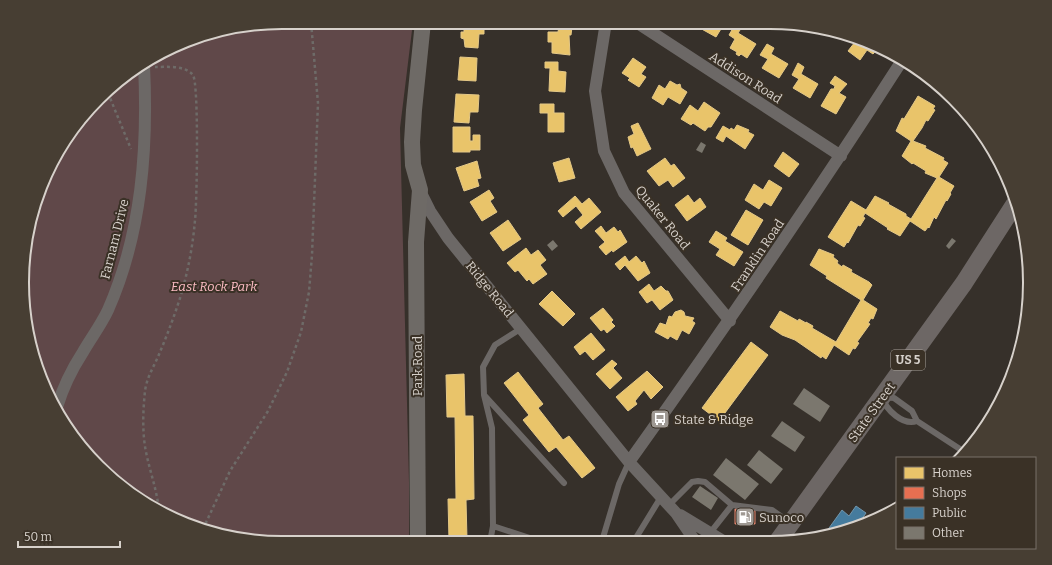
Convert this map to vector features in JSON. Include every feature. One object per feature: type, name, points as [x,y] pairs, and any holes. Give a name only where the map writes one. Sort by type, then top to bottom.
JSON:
[{"type":"main road","name":"Ridge Road","points":[[420,190],[413,165],[412,127],[422,29]]},
{"type":"main road","name":"Park Road","points":[[418,536],[416,242],[420,190]]},
{"type":"main road","name":"State Street","points":[[782,535],[964,283],[1012,208]]},
{"type":"street","name":"Quaker Road","points":[[605,29],[594,91],[604,151],[624,193],[730,321]]},
{"type":"street","name":"Addison Road","points":[[647,29],[841,156]]},
{"type":"street","name":"Franklin Road","points":[[629,462],[730,321],[841,156],[899,65]]},
{"type":"street","name":"Farnam Drive","points":[[59,402],[73,368],[107,311],[126,255],[139,199],[144,160],[144,71]]},
{"type":"street","name":"Ridge Road","points":[[420,190],[430,211],[448,238],[629,462],[669,505],[692,536]]},
{"type":"street","name":"Ridge Road","points":[[669,505],[715,536]]},
{"type":"lane","points":[[491,536],[493,526],[492,428],[484,395],[483,367],[495,345],[522,328]]},
{"type":"lane","points":[[484,395],[564,483]]},
{"type":"lane","points":[[882,397],[888,409],[905,421],[912,423],[918,421]]},
{"type":"lane","points":[[882,397],[894,398],[912,411],[918,421],[960,450]]},
{"type":"lane","points":[[603,536],[619,484],[629,462]]},
{"type":"lane","points":[[639,536],[692,482],[698,481],[705,482],[732,505],[772,510],[791,523]]},
{"type":"lane","points":[[710,533],[732,505]]},
{"type":"lane","points":[[493,526],[524,536]]},
{"type":"path","points":[[205,524],[230,471],[248,439],[268,410],[287,372],[301,332],[309,292],[312,255],[318,103],[311,29]]},
{"type":"path","points":[[151,66],[185,70],[193,76],[195,83],[197,125],[195,219],[190,255],[180,296],[160,354],[147,380],[145,390],[143,434],[146,452],[155,482],[158,503]]},
{"type":"path","points":[[110,97],[131,150]]},
{"type":"green space","name":"East Rock Park","points":[[282,29],[412,29],[400,128],[409,536],[282,536],[249,534],[201,523],[170,510],[156,502],[128,484],[115,473],[81,437],[55,395],[42,364],[31,316],[29,282],[31,249],[42,201],[55,170],[63,156],[81,128],[92,115],[128,81],[156,63],[185,48],[201,42],[249,31]]},
{"type":"building: Homes","points":[[464,29],[484,29],[484,34],[479,34],[478,48],[465,47],[464,39],[461,38],[461,32],[464,32]]},
{"type":"building: Homes","points":[[558,29],[572,29],[571,35],[569,35],[570,55],[552,53],[552,42],[548,42],[548,32],[558,32]]},
{"type":"building: Homes","points":[[702,29],[721,29],[716,37]]},
{"type":"building: Homes","points":[[732,29],[741,29],[738,33],[756,44],[747,58],[741,54],[739,56],[736,54],[737,52],[730,48],[735,39],[729,35]]},
{"type":"building: Homes","points":[[854,43],[875,52],[873,54],[867,50],[860,60],[848,51]]},
{"type":"building: Homes","points":[[767,44],[774,48],[771,54],[788,64],[779,78],[762,68],[768,59],[760,55]]},
{"type":"building: Homes","points":[[460,57],[477,58],[476,81],[458,80]]},
{"type":"building: Homes","points":[[633,58],[646,67],[641,74],[646,77],[639,87],[628,80],[630,78],[622,73]]},
{"type":"building: Homes","points":[[545,62],[558,62],[558,71],[566,72],[565,92],[549,91],[550,68],[545,68]]},
{"type":"building: Homes","points":[[798,63],[804,67],[801,74],[818,84],[810,98],[793,88],[799,79],[792,75]]},
{"type":"building: Homes","points":[[835,76],[847,84],[839,93],[846,97],[836,114],[821,106],[831,89],[834,89],[835,86],[830,83]]},
{"type":"building: Homes","points":[[670,81],[677,85],[680,84],[681,88],[687,92],[680,104],[668,97],[663,105],[652,98],[659,85],[665,89]]},
{"type":"building: Homes","points":[[456,94],[479,95],[478,112],[470,112],[469,123],[454,122]]},
{"type":"building: Homes","points":[[918,96],[935,106],[933,109],[935,110],[928,121],[926,120],[913,141],[926,146],[925,148],[944,158],[943,160],[948,163],[939,177],[954,186],[950,193],[951,194],[947,201],[946,200],[936,219],[934,217],[929,228],[928,227],[925,231],[910,221],[900,236],[887,229],[888,228],[865,213],[863,217],[865,218],[860,226],[858,225],[848,243],[847,242],[844,247],[828,237],[851,201],[866,210],[875,196],[889,203],[888,204],[906,214],[906,216],[911,219],[937,178],[925,173],[926,171],[913,163],[912,164],[902,156],[911,141],[896,131],[902,118],[904,119]]},
{"type":"building: Homes","points":[[704,102],[720,113],[711,127],[708,127],[705,131],[693,123],[691,125],[681,119],[690,105],[698,111]]},
{"type":"building: Homes","points":[[540,104],[554,104],[554,113],[564,113],[564,132],[548,132],[548,113],[540,113]]},
{"type":"building: Homes","points":[[638,123],[651,149],[637,156],[633,147],[631,148],[628,137],[634,134],[631,126]]},
{"type":"building: Homes","points":[[737,125],[749,130],[748,132],[754,135],[745,149],[726,136],[723,142],[716,138],[723,126],[730,130],[731,128],[734,130]]},
{"type":"building: Homes","points":[[453,127],[470,127],[470,141],[473,141],[473,135],[480,135],[480,150],[470,150],[470,152],[453,152]]},
{"type":"building: Homes","points":[[783,152],[799,164],[789,177],[774,166]]},
{"type":"building: Homes","points":[[569,158],[575,178],[559,182],[553,163]]},
{"type":"building: Homes","points":[[665,158],[671,166],[674,164],[685,178],[673,187],[668,180],[659,186],[647,171]]},
{"type":"building: Homes","points":[[477,161],[481,178],[477,179],[479,186],[464,191],[456,168]]},
{"type":"building: Homes","points":[[769,180],[782,188],[771,206],[764,202],[759,209],[745,200],[754,184],[763,190]]},
{"type":"building: Homes","points":[[489,190],[494,198],[490,201],[497,212],[482,221],[470,202]]},
{"type":"building: Homes","points":[[688,195],[694,203],[700,198],[706,207],[687,221],[675,205]]},
{"type":"building: Homes","points":[[575,196],[582,204],[589,198],[601,212],[581,229],[575,222],[583,215],[576,206],[563,217],[558,211]]},
{"type":"building: Homes","points":[[746,210],[763,220],[748,245],[731,235]]},
{"type":"building: Homes","points":[[508,220],[521,239],[503,251],[490,233]]},
{"type":"building: Homes","points":[[601,226],[606,233],[614,227],[618,232],[620,230],[627,242],[606,255],[599,247],[605,242],[595,231]]},
{"type":"building: Homes","points":[[716,231],[727,238],[725,241],[743,252],[734,266],[716,255],[720,249],[709,242]]},
{"type":"building: Homes","points":[[526,248],[531,255],[538,250],[546,260],[540,265],[547,274],[533,284],[529,279],[527,281],[518,270],[515,272],[507,263]]},
{"type":"building: Homes","points":[[819,249],[834,255],[833,257],[838,261],[837,263],[842,267],[843,265],[852,270],[851,272],[872,285],[863,300],[877,309],[873,319],[871,318],[868,323],[870,324],[857,342],[859,343],[855,349],[853,348],[849,355],[834,345],[826,359],[822,356],[821,358],[795,340],[782,335],[770,327],[780,311],[798,321],[799,319],[806,322],[813,326],[812,328],[836,342],[861,300],[826,278],[827,276],[810,265]]},
{"type":"building: Homes","points":[[625,256],[629,262],[636,256],[642,263],[644,261],[650,273],[638,281],[625,265],[620,270],[615,264]]},
{"type":"building: Homes","points":[[649,284],[654,291],[661,286],[668,291],[673,300],[660,310],[652,300],[647,303],[639,292]]},
{"type":"building: Homes","points":[[552,291],[575,314],[563,326],[539,304]]},
{"type":"building: Homes","points":[[603,308],[613,320],[611,322],[615,326],[607,333],[604,329],[601,331],[590,318]]},
{"type":"building: Homes","points":[[681,310],[684,312],[685,316],[694,318],[692,321],[695,323],[689,334],[682,330],[677,340],[670,336],[668,339],[655,332],[660,323],[666,325],[669,316],[672,317],[675,312]]},
{"type":"building: Homes","points":[[591,333],[605,350],[593,360],[585,351],[580,355],[574,347]]},
{"type":"building: Homes","points":[[751,342],[768,355],[719,421],[702,408]]},
{"type":"building: Homes","points":[[612,360],[617,364],[613,368],[622,378],[610,389],[596,374]]},
{"type":"building: Homes","points":[[647,371],[663,387],[651,399],[644,390],[635,401],[637,404],[628,411],[616,397]]},
{"type":"building: Homes","points":[[518,372],[543,404],[538,408],[563,440],[569,436],[595,468],[582,478],[556,447],[549,452],[523,420],[529,415],[504,383]]},
{"type":"building: Homes","points":[[464,374],[465,416],[473,416],[474,499],[466,500],[467,536],[449,536],[448,499],[456,499],[455,417],[447,417],[446,375]]},
{"type":"building: Shops","points":[[735,509],[755,509],[755,524],[735,524]]},
{"type":"building: Public","points":[[856,506],[866,513],[862,519],[829,529],[842,510],[849,516]]},
{"type":"building: Other","points":[[701,142],[706,145],[702,153],[696,150]]},
{"type":"building: Other","points":[[952,238],[956,241],[949,249],[946,246]]},
{"type":"building: Other","points":[[553,240],[558,246],[552,251],[547,245]]},
{"type":"building: Other","points":[[804,388],[830,406],[820,422],[793,404]]},
{"type":"building: Other","points":[[782,421],[805,437],[795,452],[771,436]]},
{"type":"building: Other","points":[[759,450],[783,469],[771,484],[747,465]]},
{"type":"building: Other","points":[[726,458],[759,484],[745,500],[713,475]]},
{"type":"building: Other","points":[[700,486],[718,498],[711,510],[692,497]]},
{"type":"place","name":"State & Ridge","points":[[660,419]]},
{"type":"place","name":"Sunoco","points":[[745,517]]}]
